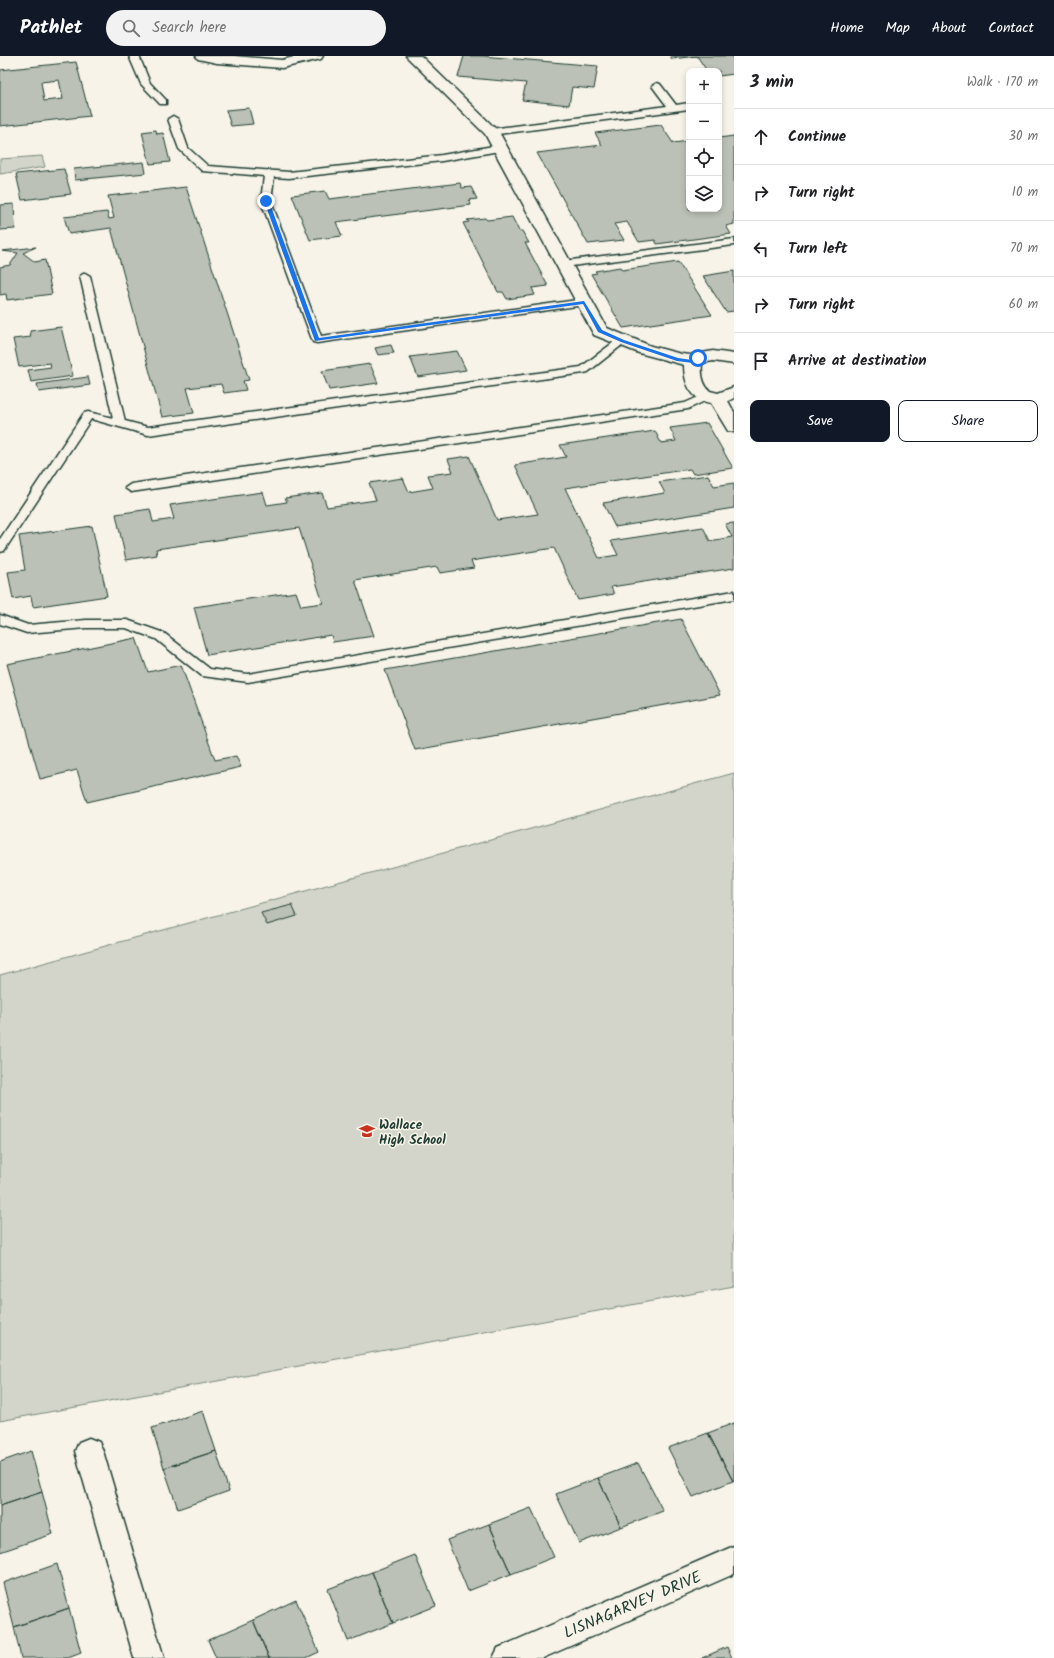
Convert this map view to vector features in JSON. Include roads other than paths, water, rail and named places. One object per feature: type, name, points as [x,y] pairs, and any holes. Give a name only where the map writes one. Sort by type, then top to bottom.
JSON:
[{"type":"street","points":[[203,56],[217,59],[282,64],[316,56]]},
{"type":"street","points":[[413,56],[491,132],[600,331],[622,341],[677,359],[693,361],[698,358],[710,356],[734,359]]},
{"type":"street","points":[[693,361],[692,370],[699,391],[711,398],[734,427]]},
{"type":"street","points":[[711,398],[734,392]]},
{"type":"street","points":[[89,1450],[149,1658]]},
{"type":"street","name":"LISNAGARVEY DRIVE","points":[[508,1658],[734,1560]]},
{"type":"lane","points":[[134,56],[146,84],[163,102]]},
{"type":"lane","points":[[658,86],[673,108]]},
{"type":"lane","points":[[491,132],[686,106]]},
{"type":"lane","points":[[173,120],[184,149],[205,169],[289,175],[442,158],[499,148]]},
{"type":"lane","points":[[269,174],[266,201],[317,340],[584,302]]},
{"type":"lane","points":[[564,264],[734,242]]},
{"type":"lane","points":[[85,276],[120,424]]},
{"type":"lane","points":[[0,548],[88,415],[148,431],[584,370],[622,341]]},
{"type":"lane","points":[[131,488],[688,406],[711,398]]},
{"type":"lane","points":[[0,619],[27,629],[86,624],[127,624],[160,636],[207,673],[248,678],[734,595]]},
{"type":"place","name":"Wallace High School","points":[[367,1131]]}]
